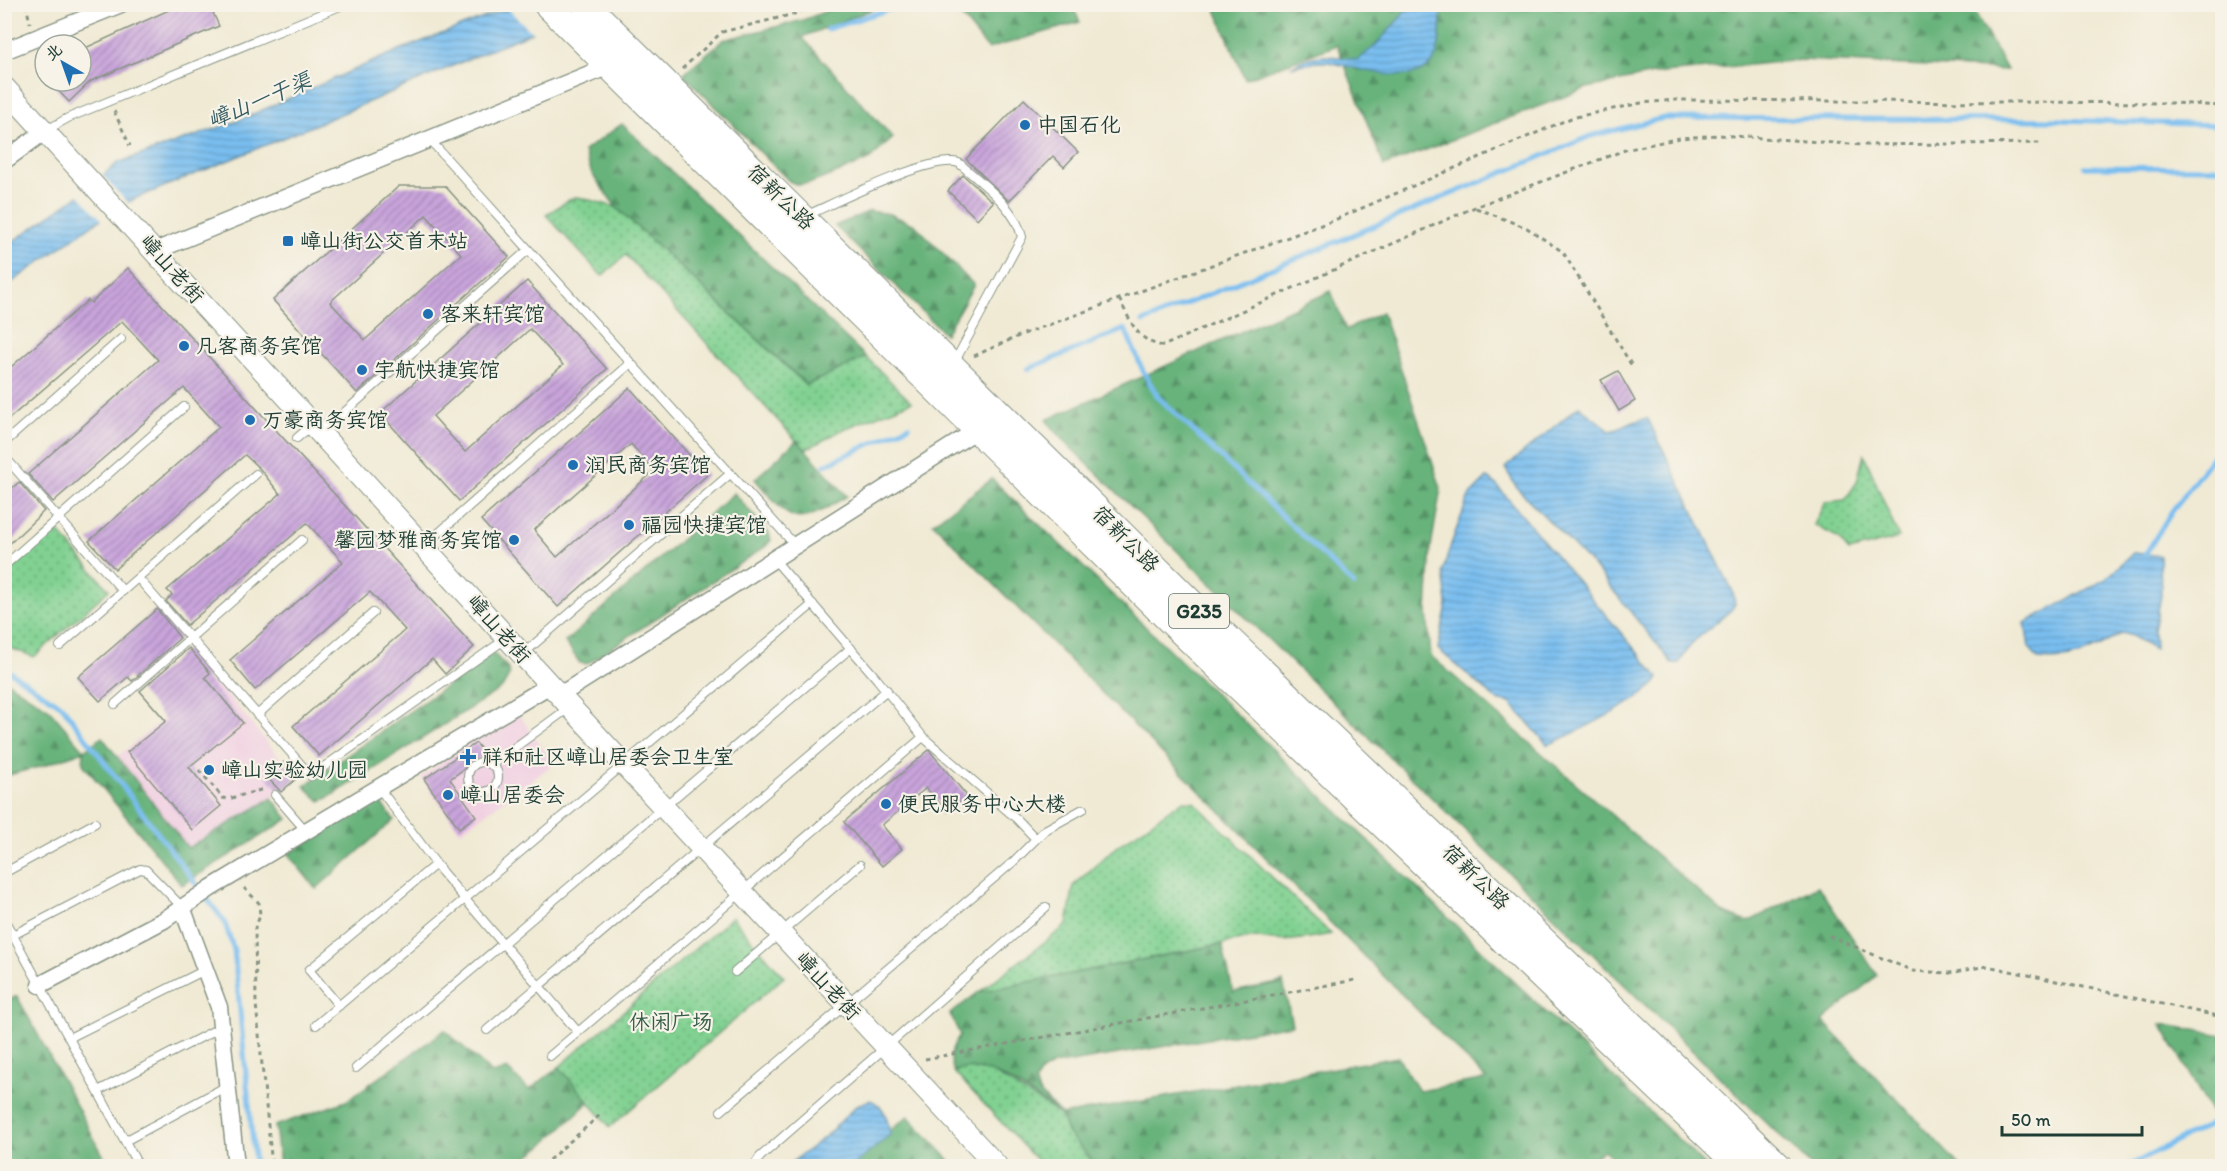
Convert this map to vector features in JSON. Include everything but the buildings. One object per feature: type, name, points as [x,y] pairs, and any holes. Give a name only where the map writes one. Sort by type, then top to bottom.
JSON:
[{"type":"highway","name":"宿新公路","points":[[547,4],[1181,631],[1740,1167]]},
{"type":"highway","name":"宿新公路","points":[[585,4],[1200,612],[1778,1167]]},
{"type":"street","points":[[4,51],[121,4]]},
{"type":"street","points":[[149,244],[429,138],[609,66]]},
{"type":"street","name":"嶂山老街","points":[[4,87],[149,244],[310,432],[424,546],[741,893],[997,1167]]},
{"type":"street","points":[[4,161],[50,135]]},
{"type":"street","points":[[40,985],[164,920],[205,892],[378,788],[560,696],[794,544],[977,430]]},
{"type":"street","points":[[182,907],[219,1007],[236,1167]]},
{"type":"lane","points":[[50,135],[109,102],[345,4]]},
{"type":"lane","points":[[429,138],[794,544]]},
{"type":"lane","points":[[801,218],[925,166],[949,161],[959,163],[1008,210],[1020,228],[1022,237],[953,366]]},
{"type":"lane","points":[[310,432],[528,250]]},
{"type":"lane","points":[[4,443],[121,339]]},
{"type":"lane","points":[[424,546],[631,363]]},
{"type":"lane","points":[[4,566],[184,406]]},
{"type":"lane","points":[[4,456],[123,591]]},
{"type":"lane","points":[[60,646],[256,474]]},
{"type":"lane","points":[[522,655],[730,474]]},
{"type":"lane","points":[[115,704],[302,540]]},
{"type":"lane","points":[[773,558],[887,690],[923,737],[1017,819],[1036,839]]},
{"type":"lane","points":[[138,578],[311,777],[508,638]]},
{"type":"lane","points":[[316,1025],[813,604]]},
{"type":"lane","points":[[257,715],[373,613]]},
{"type":"lane","points":[[356,1068],[851,648]]},
{"type":"lane","points":[[487,1030],[887,690]]},
{"type":"lane","points":[[491,765],[560,696]]},
{"type":"lane","points":[[550,1056],[923,737]]},
{"type":"lane","points":[[378,788],[436,864],[578,1032]]},
{"type":"lane","points":[[275,795],[306,831]]},
{"type":"lane","points":[[721,1111],[1045,830],[1083,809]]},
{"type":"lane","points":[[4,873],[95,823]]},
{"type":"lane","points":[[339,1006],[309,970],[436,864]]},
{"type":"lane","points":[[735,972],[860,865]]},
{"type":"lane","points":[[13,935],[140,869],[146,870],[182,907]]},
{"type":"lane","points":[[754,1167],[760,1157],[1046,907]]},
{"type":"lane","points":[[4,920],[138,1166]]},
{"type":"lane","points":[[69,1038],[205,970]]},
{"type":"lane","points":[[98,1091],[220,1027]]},
{"type":"lane","points":[[125,1141],[227,1086]]},
{"type":"path","points":[[231,4],[236,4]]},
{"type":"path","points":[[667,85],[722,32],[794,14],[817,4]]},
{"type":"path","points":[[953,366],[1021,335],[1332,221],[1571,118],[1641,103],[1688,100],[2174,103],[2223,106]]},
{"type":"path","points":[[109,102],[130,146]]},
{"type":"path","points":[[1119,299],[1140,337],[1148,343],[1163,346],[1475,207],[1625,150],[1680,138],[1719,135],[1863,145],[2043,143]]},
{"type":"path","points":[[1475,207],[1527,228],[1563,252],[1632,366]]},
{"type":"path","points":[[199,770],[223,798],[235,798],[255,789],[268,788],[275,795]]},
{"type":"path","points":[[232,876],[259,903],[260,916],[255,928],[256,1004],[272,1167]]},
{"type":"path","points":[[1829,936],[1912,971],[1950,973],[1987,966],[2223,1017]]},
{"type":"path","points":[[900,1064],[1355,980]]},
{"type":"path","points":[[542,1167],[600,1115]]},
{"type":"shaded area","name":"嶂山实验幼儿园","points":[[214,679],[297,778],[263,806],[188,848],[118,756]]},
{"type":"shaded area","points":[[515,709],[554,764],[460,832],[421,777]]},
{"type":"green space","points":[[1703,4],[1708,10],[1718,4],[1971,5],[2007,70],[1802,60],[1653,74],[1587,88],[1384,166],[1337,45],[1245,79],[1214,5]]},
{"type":"green space","points":[[842,5],[884,5],[802,37],[893,138],[870,159],[811,183],[798,185],[789,181],[683,74],[723,40],[803,20]]},
{"type":"green space","points":[[952,5],[1072,5],[1080,22],[988,49]]},
{"type":"green space","points":[[622,124],[866,357],[807,385],[616,207],[592,174],[584,151]]},
{"type":"green space","points":[[578,197],[616,207],[806,385],[866,357],[911,402],[844,429],[805,450],[626,255],[602,276],[546,215]]},
{"type":"green space","points":[[870,211],[890,214],[915,225],[974,285],[945,334],[835,226]]},
{"type":"green space","points":[[1331,291],[1346,330],[1382,312],[1441,488],[1431,547],[1427,612],[1431,656],[1722,912],[1748,922],[1818,886],[1877,975],[1823,1021],[1960,1166],[1811,1166],[1070,447],[1046,420]]},
{"type":"green space","points":[[797,440],[847,496],[815,514],[804,517],[795,517],[787,513],[755,479]]},
{"type":"green space","points":[[1864,454],[1899,538],[1849,551],[1837,537],[1814,525],[1825,502],[1845,500],[1857,482]]},
{"type":"green space","points":[[992,479],[1706,1166],[1621,1166],[1604,1150],[1583,1166],[1097,1166],[1067,1132],[1061,1115],[1398,1057],[1419,1091],[1486,1079],[933,523]]},
{"type":"green space","points":[[734,493],[769,533],[771,540],[765,547],[587,664],[580,663],[565,642]]},
{"type":"green space","points":[[55,528],[109,590],[34,657],[5,646],[5,573]]},
{"type":"green space","points":[[493,653],[507,667],[510,674],[502,688],[328,798],[320,801],[304,786]]},
{"type":"green space","points":[[4,680],[48,708],[84,750],[102,737],[188,848],[272,798],[288,819],[182,885],[83,764],[84,751],[5,776]]},
{"type":"green space","points":[[378,799],[394,820],[316,889],[288,854]]},
{"type":"green space","points":[[1182,801],[1194,802],[1331,934],[1284,940],[1256,937],[979,992],[1067,925],[1074,885],[1116,847]]},
{"type":"green space","name":"休闲广场","points":[[732,917],[784,977],[610,1127],[559,1067]]},
{"type":"green space","points":[[1222,944],[1233,992],[1283,982],[1292,1025],[1053,1065],[1041,1072],[1035,1082],[1039,1092],[1058,1112],[995,1074],[980,1069],[954,1072],[951,1053],[960,1035],[950,1014],[979,992]]},
{"type":"green space","points":[[17,996],[109,1166],[5,1166],[5,1002]]},
{"type":"green space","points":[[2161,1024],[2222,1035],[2222,1106],[2211,1112]]},
{"type":"green space","points":[[445,1030],[493,1074],[507,1069],[529,1090],[559,1067],[589,1102],[542,1146],[514,1166],[476,1166],[469,1156],[450,1166],[280,1166],[275,1126],[346,1101]]},
{"type":"green space","points":[[964,1067],[980,1067],[995,1074],[1061,1115],[1067,1132],[1097,1166],[1042,1166],[954,1072]]},
{"type":"green space","points":[[908,1116],[955,1166],[846,1166]]},
{"type":"water","points":[[517,5],[595,5],[322,122],[134,199],[95,223],[5,287],[5,247],[78,196],[118,163],[235,122],[397,51]]},
{"type":"water","points":[[1411,5],[1441,5],[1440,37],[1436,56],[1428,67],[1417,73],[1386,74],[1328,62],[1314,62],[1291,67],[1307,59],[1323,56],[1358,60],[1376,45]]},
{"type":"water","points":[[1579,406],[1610,431],[1638,420],[1648,419],[1733,592],[1735,604],[1731,610],[1692,643],[1679,663],[1672,663],[1595,568],[1517,488],[1505,468]]},
{"type":"water","points":[[1487,478],[1494,482],[1659,678],[1653,686],[1626,705],[1548,745],[1510,703],[1497,700],[1438,649],[1447,604],[1443,571],[1469,496]]},
{"type":"water","points":[[2133,553],[2160,556],[2161,596],[2154,630],[2155,649],[2122,633],[2082,654],[2062,659],[2038,659],[2029,647],[2025,623],[2106,579]]},
{"type":"water","points":[[870,1100],[882,1109],[887,1119],[890,1135],[853,1166],[787,1166],[827,1135],[857,1105]]},
{"type":"pier","points":[[511,4],[598,4],[534,34],[506,7]]},
{"type":"pier","points":[[101,174],[130,205],[103,221],[77,193]]},
{"type":"waterway","points":[[827,29],[906,4]]},
{"type":"waterway","points":[[1143,322],[1591,136],[1664,118],[2059,120],[2222,125]]},
{"type":"waterway","points":[[2085,167],[2222,168]]},
{"type":"waterway","points":[[1028,369],[1125,329],[1143,371],[1158,397],[1354,585]]},
{"type":"waterway","points":[[825,465],[909,426]]},
{"type":"waterway","points":[[2145,555],[2172,511],[2222,444]]},
{"type":"waterway","points":[[4,668],[62,706],[224,921],[234,950],[255,1166]]},
{"type":"waterway","points":[[2129,1166],[2222,1118]]},
{"type":"place","name":"中国石化","points":[[1025,125]]},
{"type":"place","name":"嶂山街公交首末站","points":[[288,241]]},
{"type":"place","name":"客来轩宾馆","points":[[428,314]]},
{"type":"place","name":"凡客商务宾馆","points":[[184,346]]},
{"type":"place","name":"宇航快捷宾馆","points":[[362,370]]},
{"type":"place","name":"万豪商务宾馆","points":[[250,420]]},
{"type":"place","name":"润民商务宾馆","points":[[573,465]]},
{"type":"place","name":"福园快捷宾馆","points":[[629,525]]},
{"type":"place","name":"馨园梦雅商务宾馆","points":[[514,540]]},
{"type":"place","name":"祥和社区嶂山居委会卫生室","points":[[468,757]]},
{"type":"place","name":"嶂山实验幼儿园","points":[[209,770]]},
{"type":"place","name":"嶂山居委会","points":[[448,795]]},
{"type":"place","name":"便民服务中心大楼","points":[[886,804]]},
{"type":"water label","name":"嶂山一干渠","points":[[259,100]]}]
